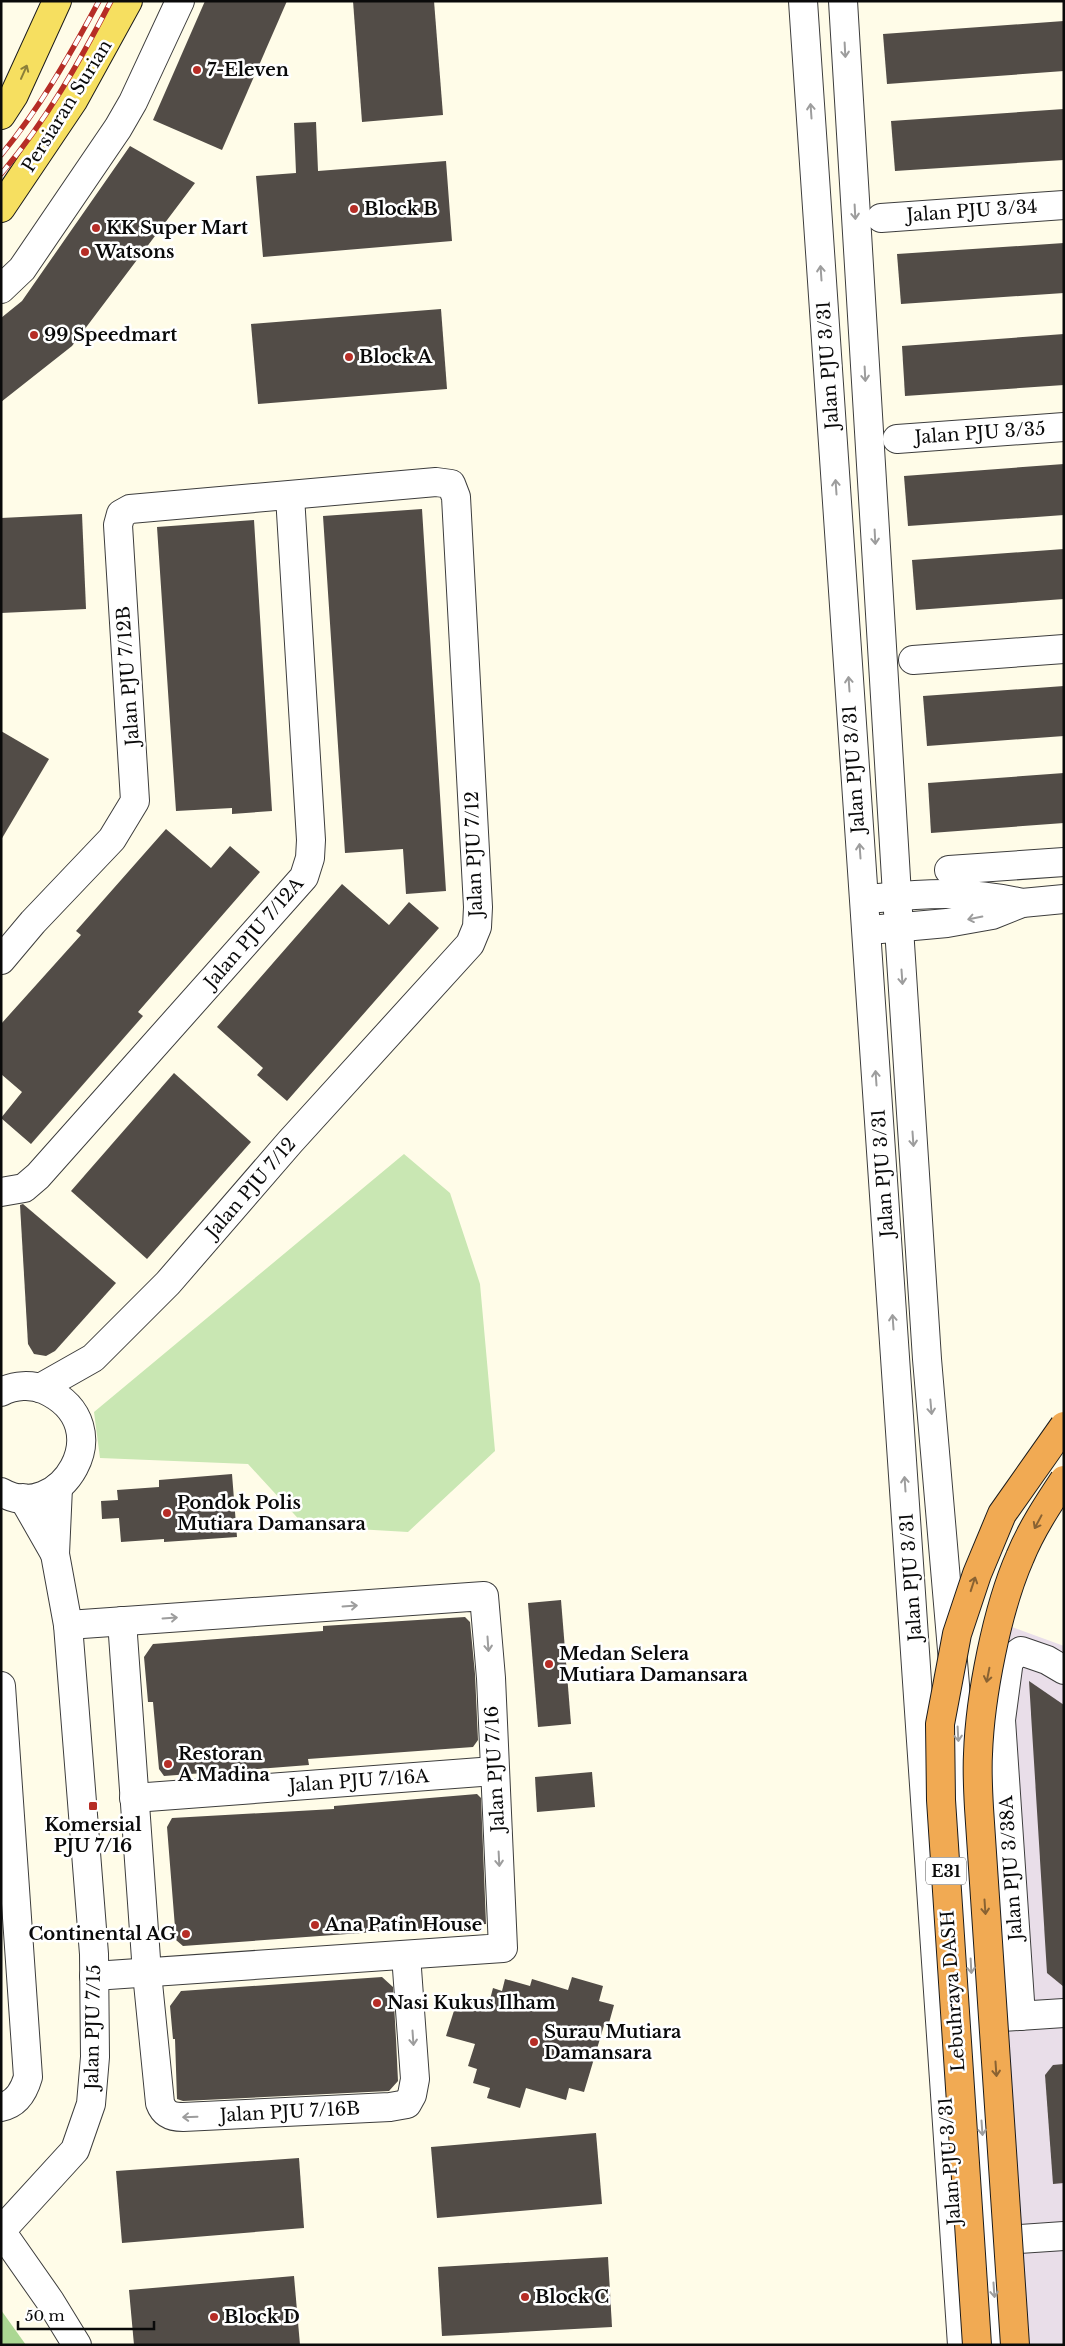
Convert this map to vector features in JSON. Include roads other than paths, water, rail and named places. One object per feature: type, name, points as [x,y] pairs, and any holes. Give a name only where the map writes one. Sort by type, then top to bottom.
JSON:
[{"type":"highway","name":"Lebuhraya DASH","points":[[976,2345],[941,1800],[940,1724],[957,1634],[977,1574],[1002,1514],[1064,1426]]},
{"type":"highway","name":"E31","points":[[1015,2345],[979,1808],[978,1754],[986,1684],[1000,1619],[1020,1557],[1050,1501],[1064,1480]]},
{"type":"main road","points":[[1,115],[14,95],[57,1]]},
{"type":"main road","name":"Persiaran Surian","points":[[1,208],[73,101],[128,1]]},
{"type":"street","points":[[1,289],[22,269],[118,128],[133,102],[180,1]]},
{"type":"street","name":"Jalan PJU 3/31","points":[[804,1],[865,930],[962,2345]]},
{"type":"street","name":"Jalan PJU 3/31","points":[[842,1],[898,928],[927,1359],[956,1685],[974,2019],[998,2345]]},
{"type":"street","name":"Jalan PJU 3/34","points":[[880,218],[1064,205]]},
{"type":"street","name":"Jalan PJU 3/35","points":[[897,439],[1064,427]]},
{"type":"street","name":"Jalan PJU 7/12","points":[[40,1388],[93,1358],[168,1283],[290,1142],[470,944],[477,927],[478,907],[457,507],[451,484],[436,482],[290,496]]},
{"type":"street","name":"Jalan PJU 7/12B","points":[[1,960],[33,922],[112,838],[135,801],[118,525],[121,514],[130,510],[290,496]]},
{"type":"street","name":"Jalan PJU 7/12A","points":[[1,1192],[24,1188],[38,1176],[304,877],[310,858],[311,840],[290,496]]},
{"type":"street","points":[[913,660],[1064,649]]},
{"type":"street","points":[[949,870],[1064,862]]},
{"type":"street","points":[[863,900],[897,896],[963,893],[992,895],[1022,903]]},
{"type":"street","points":[[865,930],[948,923],[992,915],[1022,903],[1064,900]]},
{"type":"street","name":"Jalan PJU 7/12","points":[[70,1408],[93,1358]]},
{"type":"street","points":[[1,1392],[23,1386],[40,1388],[56,1395],[70,1408],[78,1423],[82,1441],[79,1458],[71,1474],[58,1487],[42,1495],[12,1495]]},
{"type":"street","name":"Jalan PJU 7/15","points":[[1,2231],[75,2150],[91,2104],[95,2057],[94,1954],[68,1625],[55,1554],[58,1487]]},
{"type":"street","name":"Jalan PJU 7/15","points":[[12,1495],[55,1554]]},
{"type":"street","name":"Jalan PJU 7/16","points":[[68,1625],[484,1596],[504,1948],[94,1976]]},
{"type":"street","points":[[122,1621],[147,1973]]},
{"type":"street","name":"Jalan PJU 3/38A","points":[[1021,2016],[1001,1720],[1009,1660],[1021,1651],[1047,1660],[1064,1670]]},
{"type":"street","points":[[1,2107],[7,2106],[20,2096],[24,2091],[28,2078],[9,1907],[2,1704]]},
{"type":"street","name":"Jalan PJU 7/16A","points":[[134,1798],[494,1771]]},
{"type":"street","name":"Jalan PJU 7/16B","points":[[147,1973],[160,2104],[163,2111],[169,2115],[183,2117],[396,2107],[407,2104],[412,2096],[415,2079],[406,1955]]},
{"type":"street","points":[[941,2023],[1064,2013]]},
{"type":"street","points":[[1,2231],[50,2301],[77,2345]]},
{"type":"street","points":[[990,2241],[1064,2236]]},
{"type":"railway","points":[[1,155],[29,119],[54,81],[99,1]]},
{"type":"railway","points":[[1,174],[33,133],[61,91],[111,1]]},
{"type":"place","name":"7-Eleven","points":[[197,70]]},
{"type":"place","name":"Block B","points":[[354,209]]},
{"type":"place","name":"KK Super Mart","points":[[96,228]]},
{"type":"place","name":"Watsons","points":[[85,252]]},
{"type":"place","name":"99 Speedmart","points":[[34,335]]},
{"type":"place","name":"Block A","points":[[349,357]]},
{"type":"place","name":"Pondok Polis Mutiara Damansara","points":[[167,1513]]},
{"type":"place","name":"Medan Selera Mutiara Damansara","points":[[549,1664]]},
{"type":"place","name":"Restoran A Madina","points":[[168,1764]]},
{"type":"place","name":"Komersial PJU 7/16","points":[[93,1806]]},
{"type":"place","name":"Ana Patin House","points":[[315,1925]]},
{"type":"place","name":"Continental AG","points":[[186,1934]]},
{"type":"place","name":"Nasi Kukus Ilham","points":[[377,2003]]},
{"type":"place","name":"Surau Mutiara Damansara","points":[[534,2042]]},
{"type":"place","name":"Block C","points":[[525,2297]]},
{"type":"place","name":"Block D","points":[[214,2317]]}]
